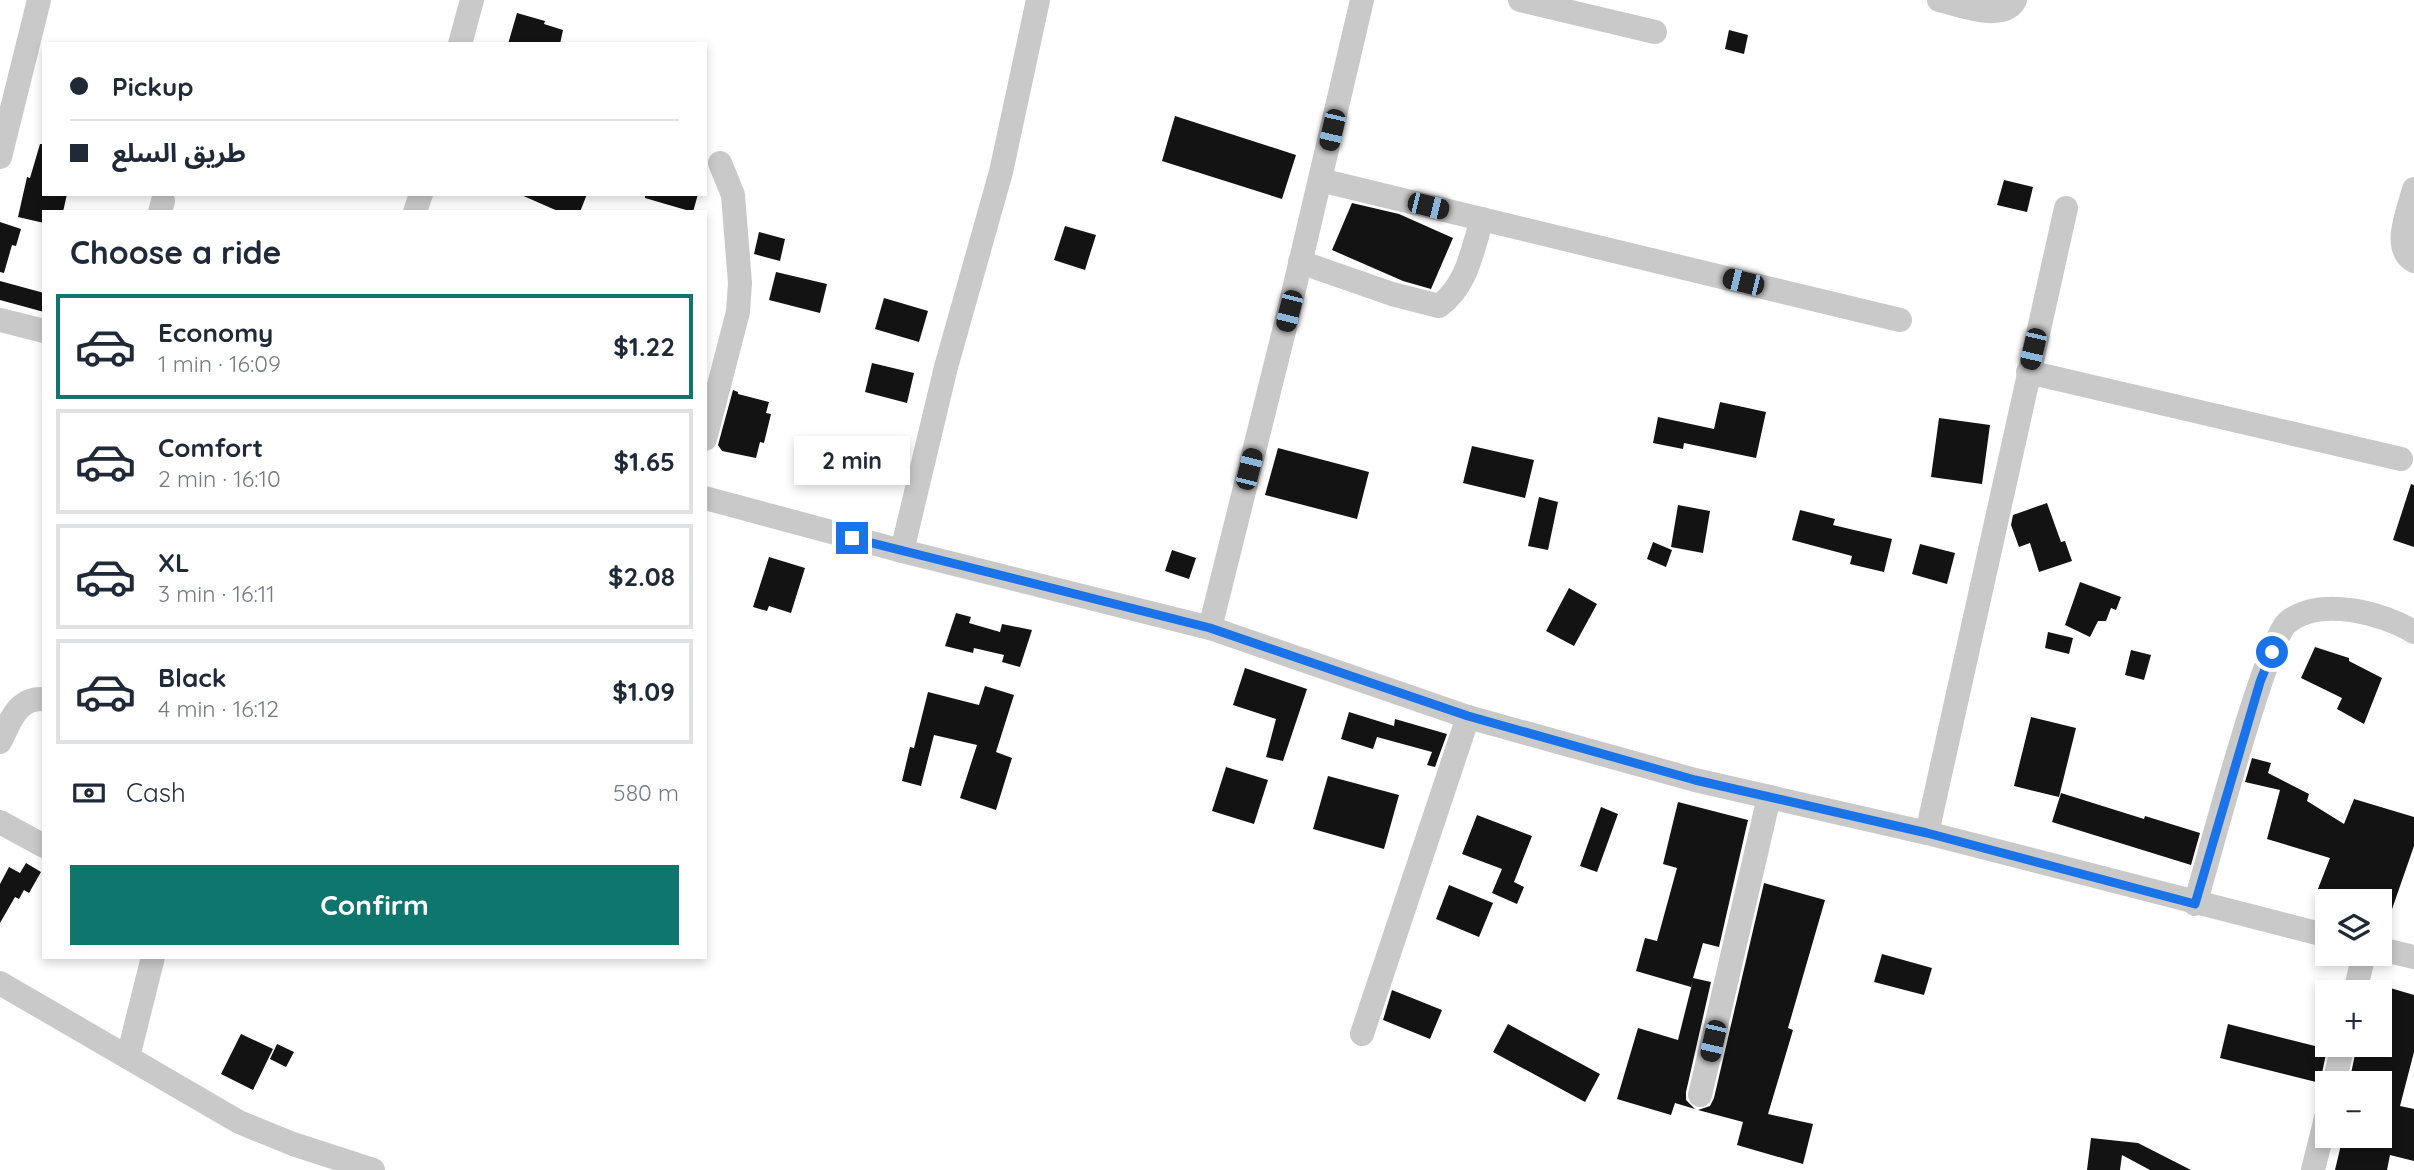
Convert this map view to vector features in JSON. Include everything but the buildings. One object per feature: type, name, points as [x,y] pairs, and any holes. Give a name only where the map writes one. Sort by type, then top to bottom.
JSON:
[{"type":"street","points":[[0,157],[39,0]]},
{"type":"street","points":[[461,42],[472,0]]},
{"type":"street","points":[[902,551],[946,367],[1001,172],[1038,0]]},
{"type":"street","points":[[1210,628],[1362,0]]},
{"type":"street","points":[[1520,0],[1656,32]]},
{"type":"street","points":[[1939,0],[1994,11],[2006,10],[2015,0]]},
{"type":"street","points":[[707,431],[738,312],[740,283],[733,195],[720,163]]},
{"type":"street","points":[[1320,180],[1900,320]]},
{"type":"street","points":[[2414,189],[2401,244],[2407,257],[2414,261]]},
{"type":"street","points":[[1927,833],[2066,208]]},
{"type":"street","points":[[1300,262],[1392,294],[1439,306],[1456,291],[1462,281],[1482,219]]},
{"type":"street","points":[[0,320],[42,330]]},
{"type":"street","points":[[2028,372],[2401,459]]},
{"type":"street","points":[[707,499],[902,551],[1210,628],[1468,716],[1695,780],[1927,833],[2315,933]]},
{"type":"street","points":[[2195,904],[2260,682],[2277,638],[2287,622],[2316,611],[2347,608],[2382,617],[2414,632]]},
{"type":"street","points":[[0,742],[24,702],[42,699]]},
{"type":"street","points":[[1362,1034],[1468,716]]},
{"type":"street","points":[[1700,1095],[1769,797]]},
{"type":"street","points":[[0,822],[42,845]]},
{"type":"street","points":[[2392,952],[2414,957]]},
{"type":"street","points":[[128,1057],[152,959]]},
{"type":"street","points":[[0,983],[239,1122],[293,1144],[371,1170]]},
{"type":"street","points":[[2313,1170],[2318,1148]]},
{"type":"route","points":[[852,538],[1210,628],[1334,673],[1468,716],[1695,780],[1927,833],[2195,904],[2260,682],[2272,652]]}]
